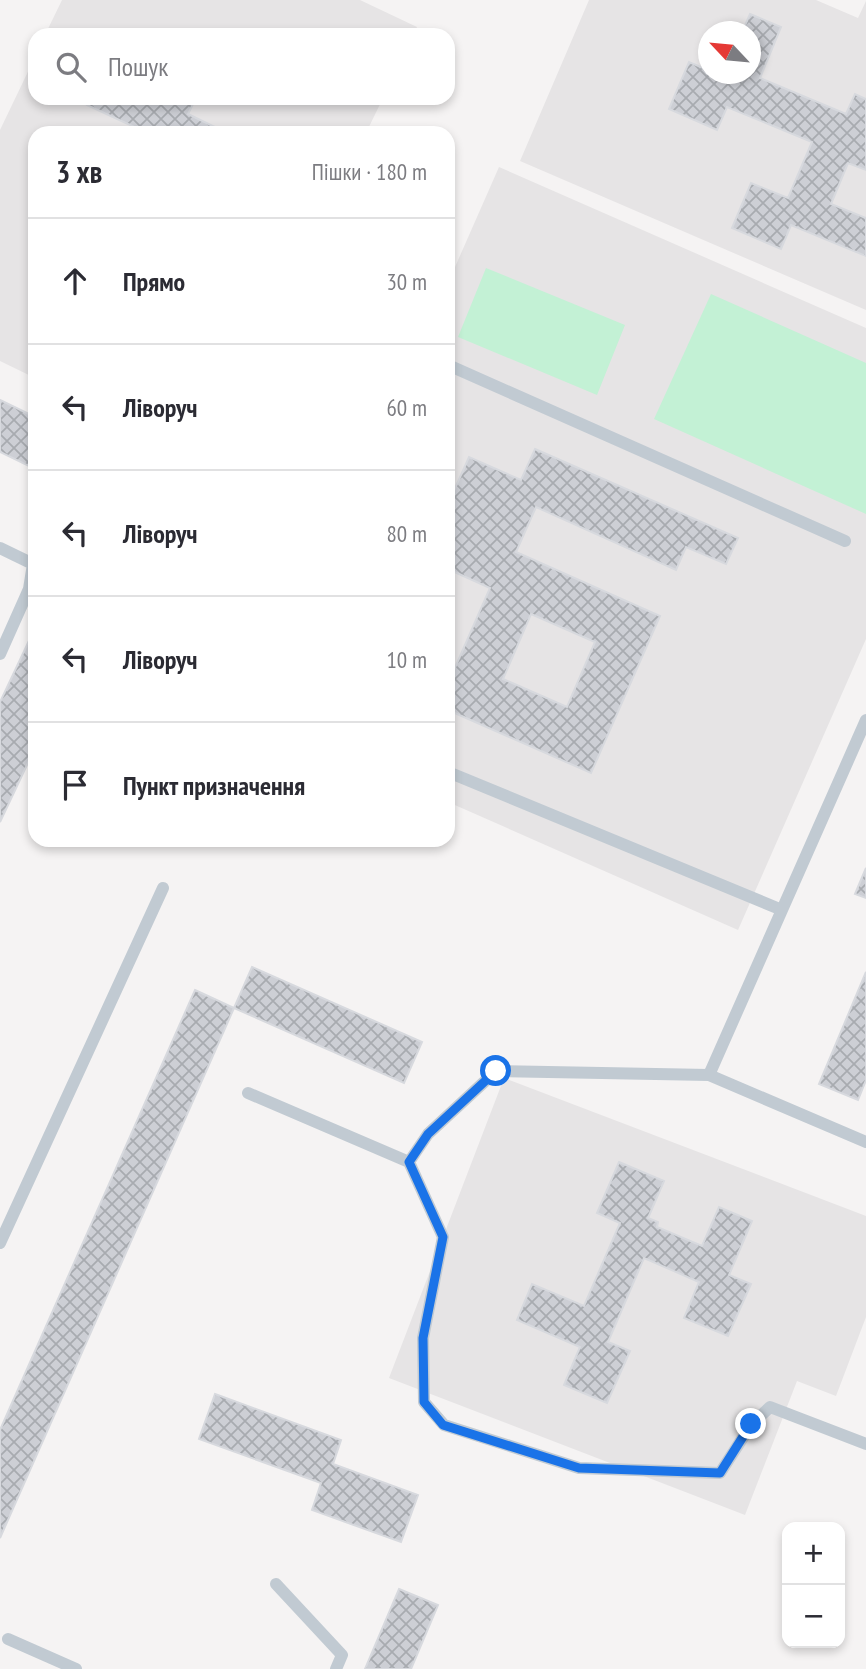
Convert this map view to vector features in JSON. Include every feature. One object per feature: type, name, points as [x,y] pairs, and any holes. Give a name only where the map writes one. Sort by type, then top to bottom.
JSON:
[{"type":"lane","points":[[455,368],[845,541]]},
{"type":"lane","points":[[0,548],[28,562]]},
{"type":"lane","points":[[0,654],[28,591]]},
{"type":"lane","points":[[709,1075],[866,720]]},
{"type":"lane","points":[[455,775],[782,909]]},
{"type":"lane","points":[[0,1243],[163,888]]},
{"type":"lane","points":[[409,1162],[428,1134],[496,1071],[709,1075],[866,1142]]},
{"type":"lane","points":[[248,1093],[409,1162],[443,1237],[423,1338],[424,1402],[443,1425],[579,1468],[720,1473],[751,1424],[770,1407],[866,1444]]},
{"type":"lane","points":[[276,1584],[342,1656],[337,1669]]},
{"type":"lane","points":[[8,1639],[76,1669]]},
{"type":"shaded area","points":[[62,0],[360,0],[417,27],[416,28],[48,28]]},
{"type":"shaded area","points":[[589,0],[816,0],[858,18],[866,1],[866,310],[520,161]]},
{"type":"shaded area","points":[[28,72],[28,105],[380,105],[369,126],[28,126],[28,375],[0,361],[0,130]]},
{"type":"shaded area","points":[[499,167],[866,328],[866,639],[738,930],[455,805],[455,267]]},
{"type":"shaded area","points":[[504,1078],[866,1216],[866,1317],[836,1396],[797,1381],[745,1515],[389,1378]]},
{"type":"green space","points":[[486,268],[625,325],[597,395],[458,337]]},
{"type":"green space","points":[[711,294],[866,363],[866,514],[654,419]]},
{"type":"building","points":[[750,14],[781,27],[761,76],[761,21],[747,21]]},
{"type":"building","points":[[689,62],[698,66],[698,84],[761,84],[761,78],[846,114],[855,94],[866,99],[866,170],[848,163],[831,204],[866,218],[866,256],[791,225],[781,249],[732,228],[751,183],[788,198],[812,142],[727,107],[717,130],[669,109]]},
{"type":"building","points":[[87,105],[192,105],[188,114],[213,126],[132,126]]},
{"type":"building","points":[[0,400],[28,414],[28,466],[0,452]]},
{"type":"building","points":[[535,449],[738,538],[726,564],[686,547],[676,570],[536,507],[516,552],[660,616],[591,773],[455,713],[455,668],[490,588],[455,572],[455,488],[469,457],[521,480]],"holes":[[[531,614],[595,642],[567,707],[503,679]]]},
{"type":"building","points":[[28,643],[28,763],[0,822],[0,702]]},
{"type":"building","points":[[866,868],[866,898],[855,894]]},
{"type":"building","points":[[252,967],[422,1042],[404,1083],[234,1008]]},
{"type":"building","points":[[866,972],[866,1080],[858,1100],[819,1084]]},
{"type":"building","points":[[195,990],[234,1008],[0,1538],[0,1430]]},
{"type":"building","points":[[619,1162],[664,1181],[648,1218],[658,1222],[657,1227],[702,1246],[719,1207],[752,1221],[729,1275],[751,1284],[728,1336],[684,1318],[699,1282],[644,1258],[608,1342],[630,1351],[607,1403],[564,1385],[580,1347],[517,1320],[532,1284],[584,1306],[620,1223],[597,1213]]},
{"type":"building","points":[[215,1394],[341,1440],[333,1464],[418,1495],[401,1542],[312,1510],[321,1483],[199,1439]]},
{"type":"building","points":[[399,1589],[438,1605],[411,1669],[365,1669]]},
{"type":"route","points":[[496,1071],[428,1134],[409,1162],[443,1237],[423,1338],[424,1402],[443,1425],[579,1468],[720,1473],[751,1424]]}]
